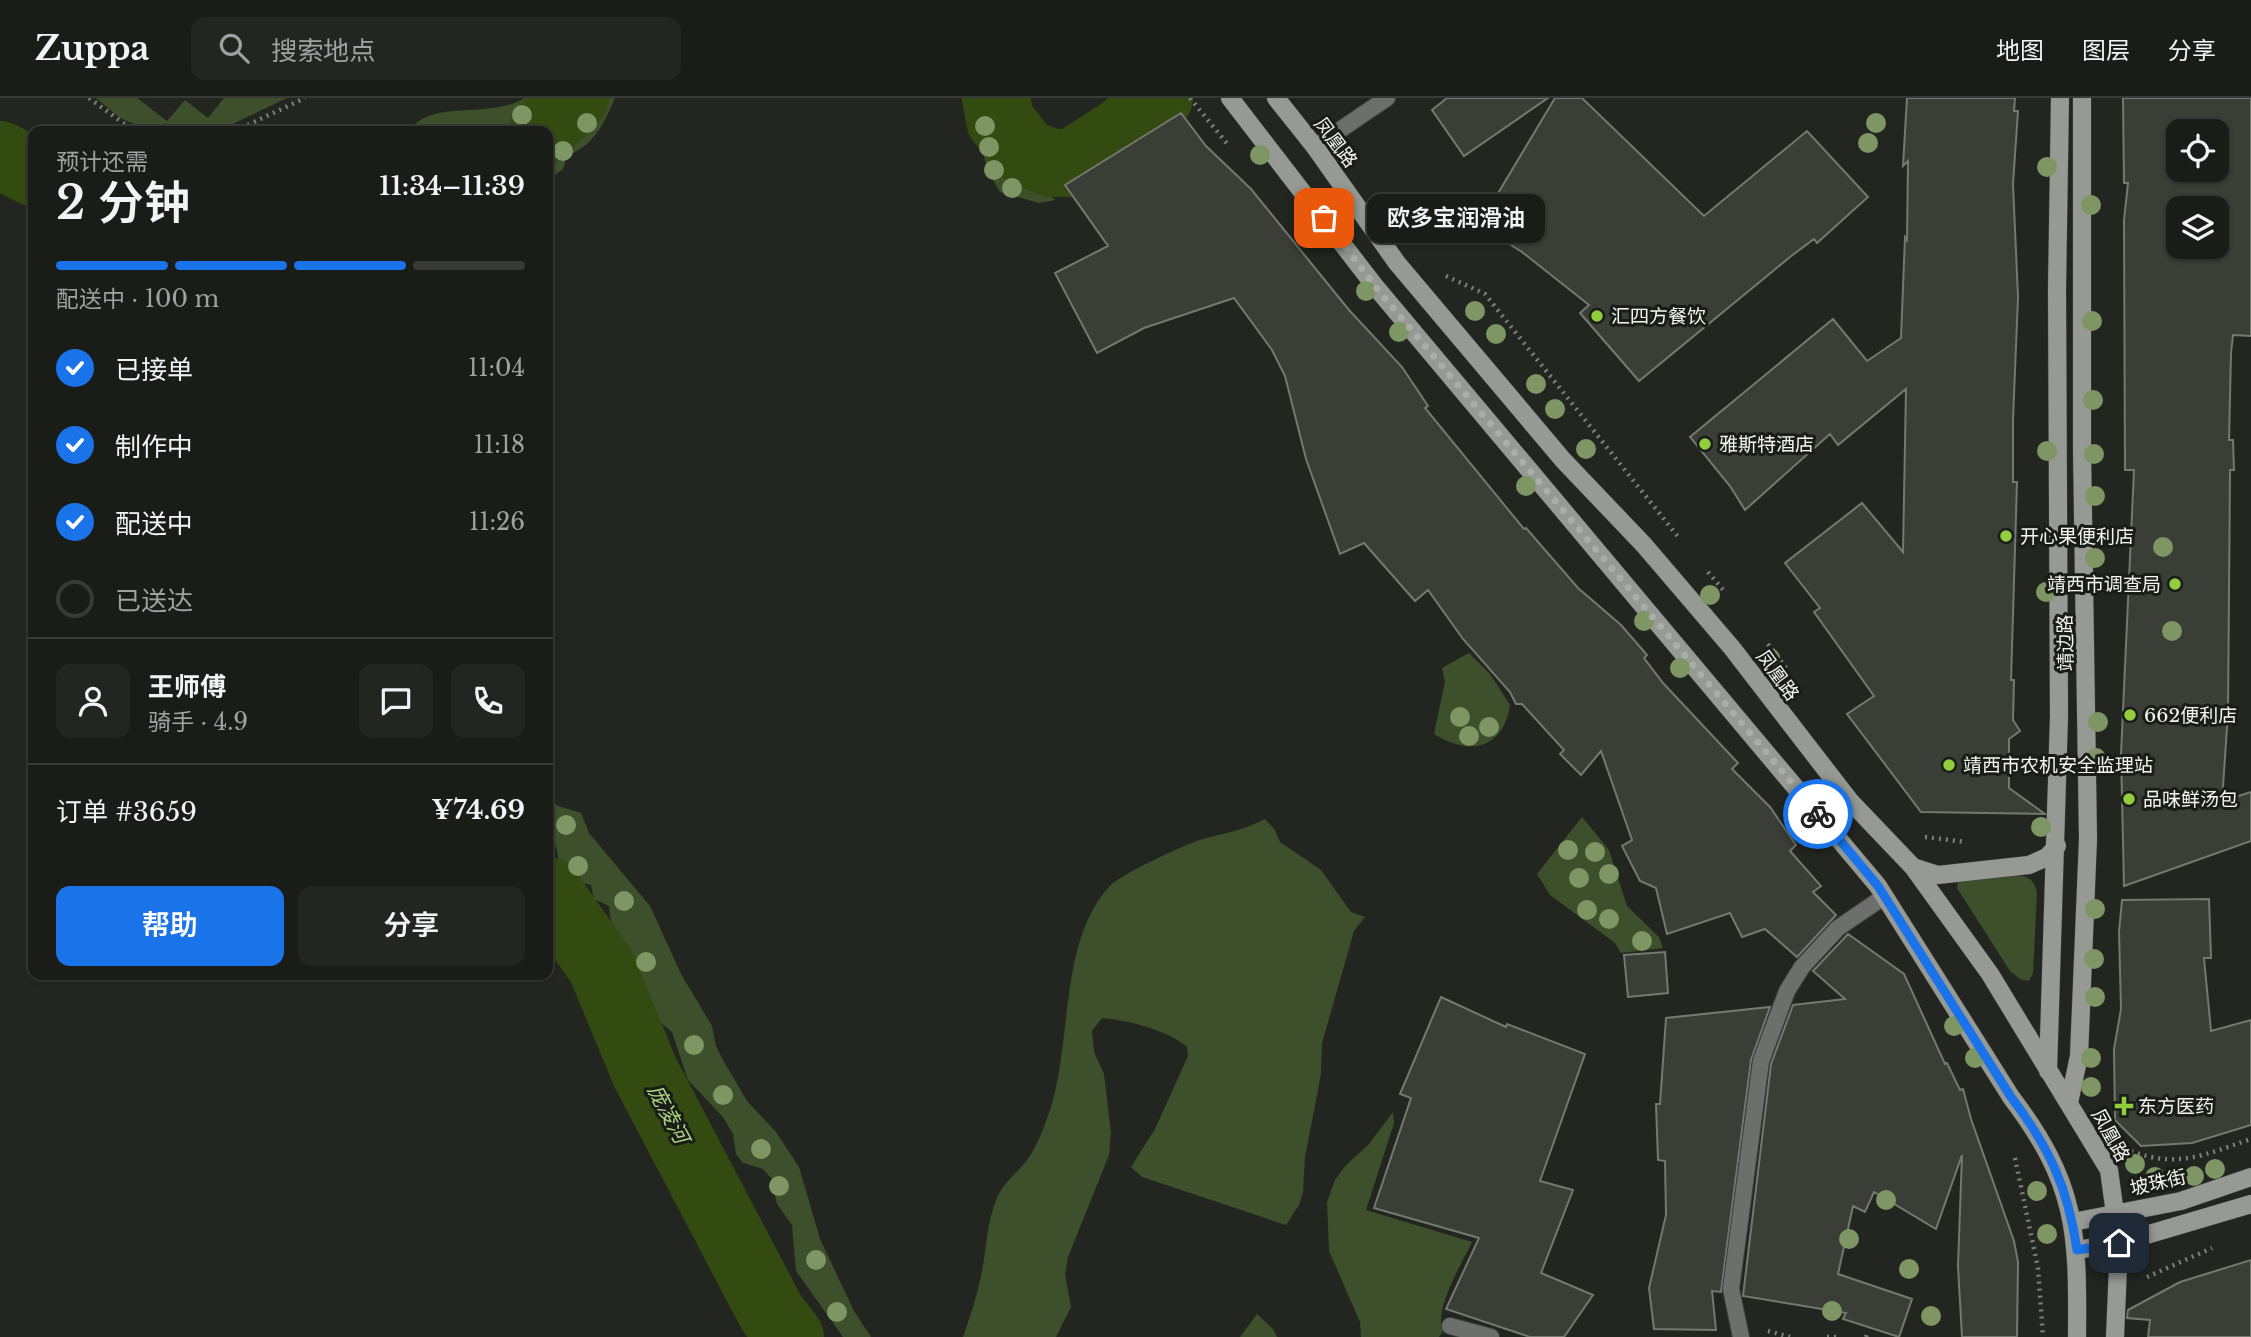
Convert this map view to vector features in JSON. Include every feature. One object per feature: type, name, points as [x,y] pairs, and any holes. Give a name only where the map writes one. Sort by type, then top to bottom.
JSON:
[{"type":"main road","points":[[1230,98],[1374,285],[1885,896],[2032,1126],[2062,1181],[2077,1250],[2077,1337]]},
{"type":"main road","name":"凤凰路","points":[[1276,98],[1315,147],[1397,263],[1563,460],[1644,545],[1732,648],[1850,801],[1913,867],[1990,974],[2109,1170],[2119,1243],[2115,1337]]},
{"type":"main road","name":"靖边路","points":[[2048,1073],[2057,846],[2060,607],[2057,289],[2060,98]]},
{"type":"main road","name":"靖边路","points":[[2069,1103],[2078,1056],[2088,839],[2082,450],[2082,98]]},
{"type":"main road","points":[[1913,867],[1938,876],[2029,865],[2047,857],[2057,846]]},
{"type":"main road","name":"坡珠街","points":[[2073,1222],[2181,1200],[2251,1177]]},
{"type":"main road","points":[[2077,1250],[2119,1243],[2251,1203]]},
{"type":"lane","points":[[1315,147],[1387,98]]},
{"type":"lane","points":[[1741,1337],[1731,1289],[1761,1061],[1787,991],[1802,967],[1838,928],[1885,896]]},
{"type":"lane","points":[[1450,1326],[1491,1337]]},
{"type":"path","points":[[89,98],[124,126]]},
{"type":"path","points":[[246,126],[305,98]]},
{"type":"path","points":[[1190,98],[1194,104]]},
{"type":"path","points":[[1438,274],[1469,285],[1485,295],[1688,548]]},
{"type":"path","points":[[1704,568],[1729,598]]},
{"type":"path","points":[[1760,637],[1793,678]]},
{"type":"path","points":[[1916,833],[1926,837],[1978,842]]},
{"type":"path","points":[[2014,1154],[2028,1207],[2038,1268],[2043,1337]]},
{"type":"path","points":[[2139,1284],[2150,1275],[2219,1244]]},
{"type":"path","points":[[1827,1337],[1840,1337]]},
{"type":"green space","points":[[96,98],[137,98],[167,121],[185,100],[208,118],[224,98],[287,98],[228,126],[139,126],[120,118]]},
{"type":"green space","points":[[525,98],[560,98],[552,107],[519,126],[414,126],[432,115],[510,104]]},
{"type":"green space","points":[[592,98],[615,98],[597,133],[585,146],[567,156],[563,169],[553,176],[553,145],[566,133]]},
{"type":"green space","points":[[972,98],[986,98],[998,162],[1005,176],[1013,183],[1034,187],[1056,200],[1039,203],[1000,192],[987,170]]},
{"type":"green space","points":[[1469,653],[1490,674],[1510,705],[1500,732],[1483,745],[1460,745],[1434,734],[1445,682],[1442,668]]},
{"type":"green space","points":[[553,802],[581,813],[589,833],[650,906],[681,974],[712,1026],[716,1046],[723,1060],[747,1101],[776,1132],[799,1167],[820,1239],[854,1311],[871,1337],[843,1337],[796,1271],[792,1225],[777,1204],[771,1178],[763,1169],[743,1163],[736,1154],[733,1134],[723,1117],[688,1080],[672,1032],[636,1002],[637,993],[624,971],[623,947],[613,936],[609,906],[594,899],[591,885],[567,879],[561,871],[553,842]]},
{"type":"green space","points":[[1582,817],[1609,850],[1627,906],[1659,937],[1663,948],[1621,953],[1615,943],[1550,895],[1537,874]]},
{"type":"green space","points":[[1265,819],[1275,830],[1280,842],[1321,870],[1351,912],[1365,917],[1354,931],[1322,1043],[1321,1074],[1299,1205],[1286,1225],[1142,1177],[1131,1167],[1155,1129],[1188,1056],[1187,1047],[1147,1027],[1102,1018],[1092,1031],[1094,1052],[1104,1074],[1111,1133],[1109,1155],[1068,1257],[1065,1274],[1071,1307],[1056,1337],[963,1337],[979,1284],[993,1207],[1005,1184],[1031,1154],[1049,1113],[1056,1086],[1074,964],[1093,909],[1110,886],[1139,867],[1192,843]]},
{"type":"green space","points":[[2016,875],[2030,880],[2037,893],[2033,973],[2029,981],[2020,979],[2010,971],[1957,888],[1958,880]]},
{"type":"green space","points":[[1393,1112],[1394,1123],[1366,1210],[1472,1242],[1445,1300],[1441,1322],[1443,1331],[1439,1337],[1361,1337],[1360,1322],[1329,1251],[1327,1202],[1335,1180],[1346,1165],[1369,1144]]},
{"type":"green space","points":[[1257,1314],[1273,1329],[1277,1337],[1240,1337]]},
{"type":"building","points":[[1447,98],[1548,98],[1464,156],[1432,110]]},
{"type":"building","points":[[1555,98],[1582,98],[1704,216],[1807,131],[1868,197],[1817,243],[1814,239],[1790,257],[1639,381],[1580,313],[1589,305],[1522,252],[1479,225]]},
{"type":"building","points":[[1907,98],[2015,98],[2014,111],[2018,111],[2013,184],[2018,297],[2013,420],[2013,482],[2017,482],[2011,680],[2014,680],[2013,720],[2020,731],[2009,739],[2009,788],[2045,814],[1921,812],[1847,714],[1874,696],[1814,612],[1820,608],[1785,563],[1862,503],[1903,552],[1906,389],[1838,445],[1830,434],[1745,510],[1730,486],[1690,437],[1833,319],[1867,361],[1901,338],[1905,237],[1907,240],[1908,161],[1903,166]]},
{"type":"building","points":[[2123,98],[2251,98],[2251,336],[2233,335],[2231,353],[2229,440],[2233,440],[2234,470],[2230,470],[2228,713],[2222,801],[2251,792],[2251,841],[2124,886],[2121,754],[2134,470],[2125,470],[2124,220],[2128,183],[2124,183]]},
{"type":"building","points":[[1181,113],[1206,146],[1251,189],[1349,310],[1402,367],[1428,406],[1425,408],[1524,529],[1526,528],[1578,588],[1621,625],[1647,655],[1644,658],[1663,683],[1738,763],[1732,769],[1770,807],[1796,845],[1790,851],[1821,886],[1813,892],[1836,915],[1797,957],[1765,929],[1742,937],[1730,913],[1667,934],[1656,888],[1640,881],[1622,846],[1632,840],[1601,751],[1581,775],[1560,754],[1564,750],[1522,704],[1516,704],[1510,692],[1463,639],[1428,590],[1415,601],[1364,543],[1340,554],[1306,459],[1285,376],[1272,350],[1234,298],[1144,328],[1097,353],[1055,273],[1108,246],[1065,185]]},
{"type":"building","points":[[2209,899],[2211,958],[2204,958],[2211,1031],[2251,1020],[2251,1125],[2192,1143],[2141,1146],[2115,1120],[2114,1049],[2121,1009],[2119,932],[2122,900]]},
{"type":"building","points":[[1848,934],[1904,974],[1945,1064],[1947,1063],[1960,1090],[1963,1089],[2014,1241],[2018,1262],[2017,1337],[1962,1337],[1958,1266],[1962,1155],[1936,1229],[1874,1192],[1865,1212],[1853,1206],[1838,1274],[1912,1299],[1899,1337],[1843,1319],[1846,1313],[1743,1296],[1771,1064],[1793,1005],[1845,999],[1813,971]]},
{"type":"building","points":[[1665,952],[1668,993],[1628,997],[1624,955]]},
{"type":"building","points":[[1441,997],[1506,1027],[1507,1024],[1585,1054],[1540,1181],[1573,1190],[1541,1273],[1593,1295],[1564,1337],[1530,1337],[1446,1309],[1479,1238],[1374,1208],[1411,1098],[1400,1094]]},
{"type":"building","points":[[1770,1007],[1751,1060],[1721,1292],[1712,1291],[1716,1330],[1654,1329],[1649,1288],[1666,1215],[1665,1161],[1658,1160],[1656,1104],[1660,1104],[1666,1018]]},
{"type":"building","points":[[2251,1260],[2251,1337],[2148,1337],[2150,1320],[2127,1318],[2128,1310],[2180,1282]]},
{"type":"waterway","points":[[547,126],[575,98]]},
{"type":"waterway","points":[[996,98],[1000,120],[1025,152],[1051,163],[1072,163],[1123,130],[1159,98]]},
{"type":"waterway","name":"庞凌河","points":[[0,155],[28,169]]},
{"type":"waterway","name":"庞凌河","points":[[553,898],[601,966],[645,1072],[771,1312],[790,1337]]},
{"type":"way so far","points":[[1324,218],[1374,285],[1818,814]]},
{"type":"place","name":"欧多宝润滑油","points":[[1324,218]]},
{"type":"place","name":"汇四方餐饮","points":[[1597,316]]},
{"type":"place","name":"雅斯特酒店","points":[[1705,444]]},
{"type":"place","name":"开心果便利店","points":[[2006,536]]},
{"type":"place","name":"靖西市调查局","points":[[2175,584]]},
{"type":"place","name":"662便利店","points":[[2130,715]]},
{"type":"place","name":"靖西市农机安全监理站","points":[[1949,765]]},
{"type":"place","name":"品味鲜汤包","points":[[2129,799]]},
{"type":"place","name":"东方医药","points":[[2124,1106]]},
{"type":"route","points":[[1818,814],[1878,886],[2032,1126],[2062,1181],[2070,1203],[2077,1250],[2119,1243]]}]
